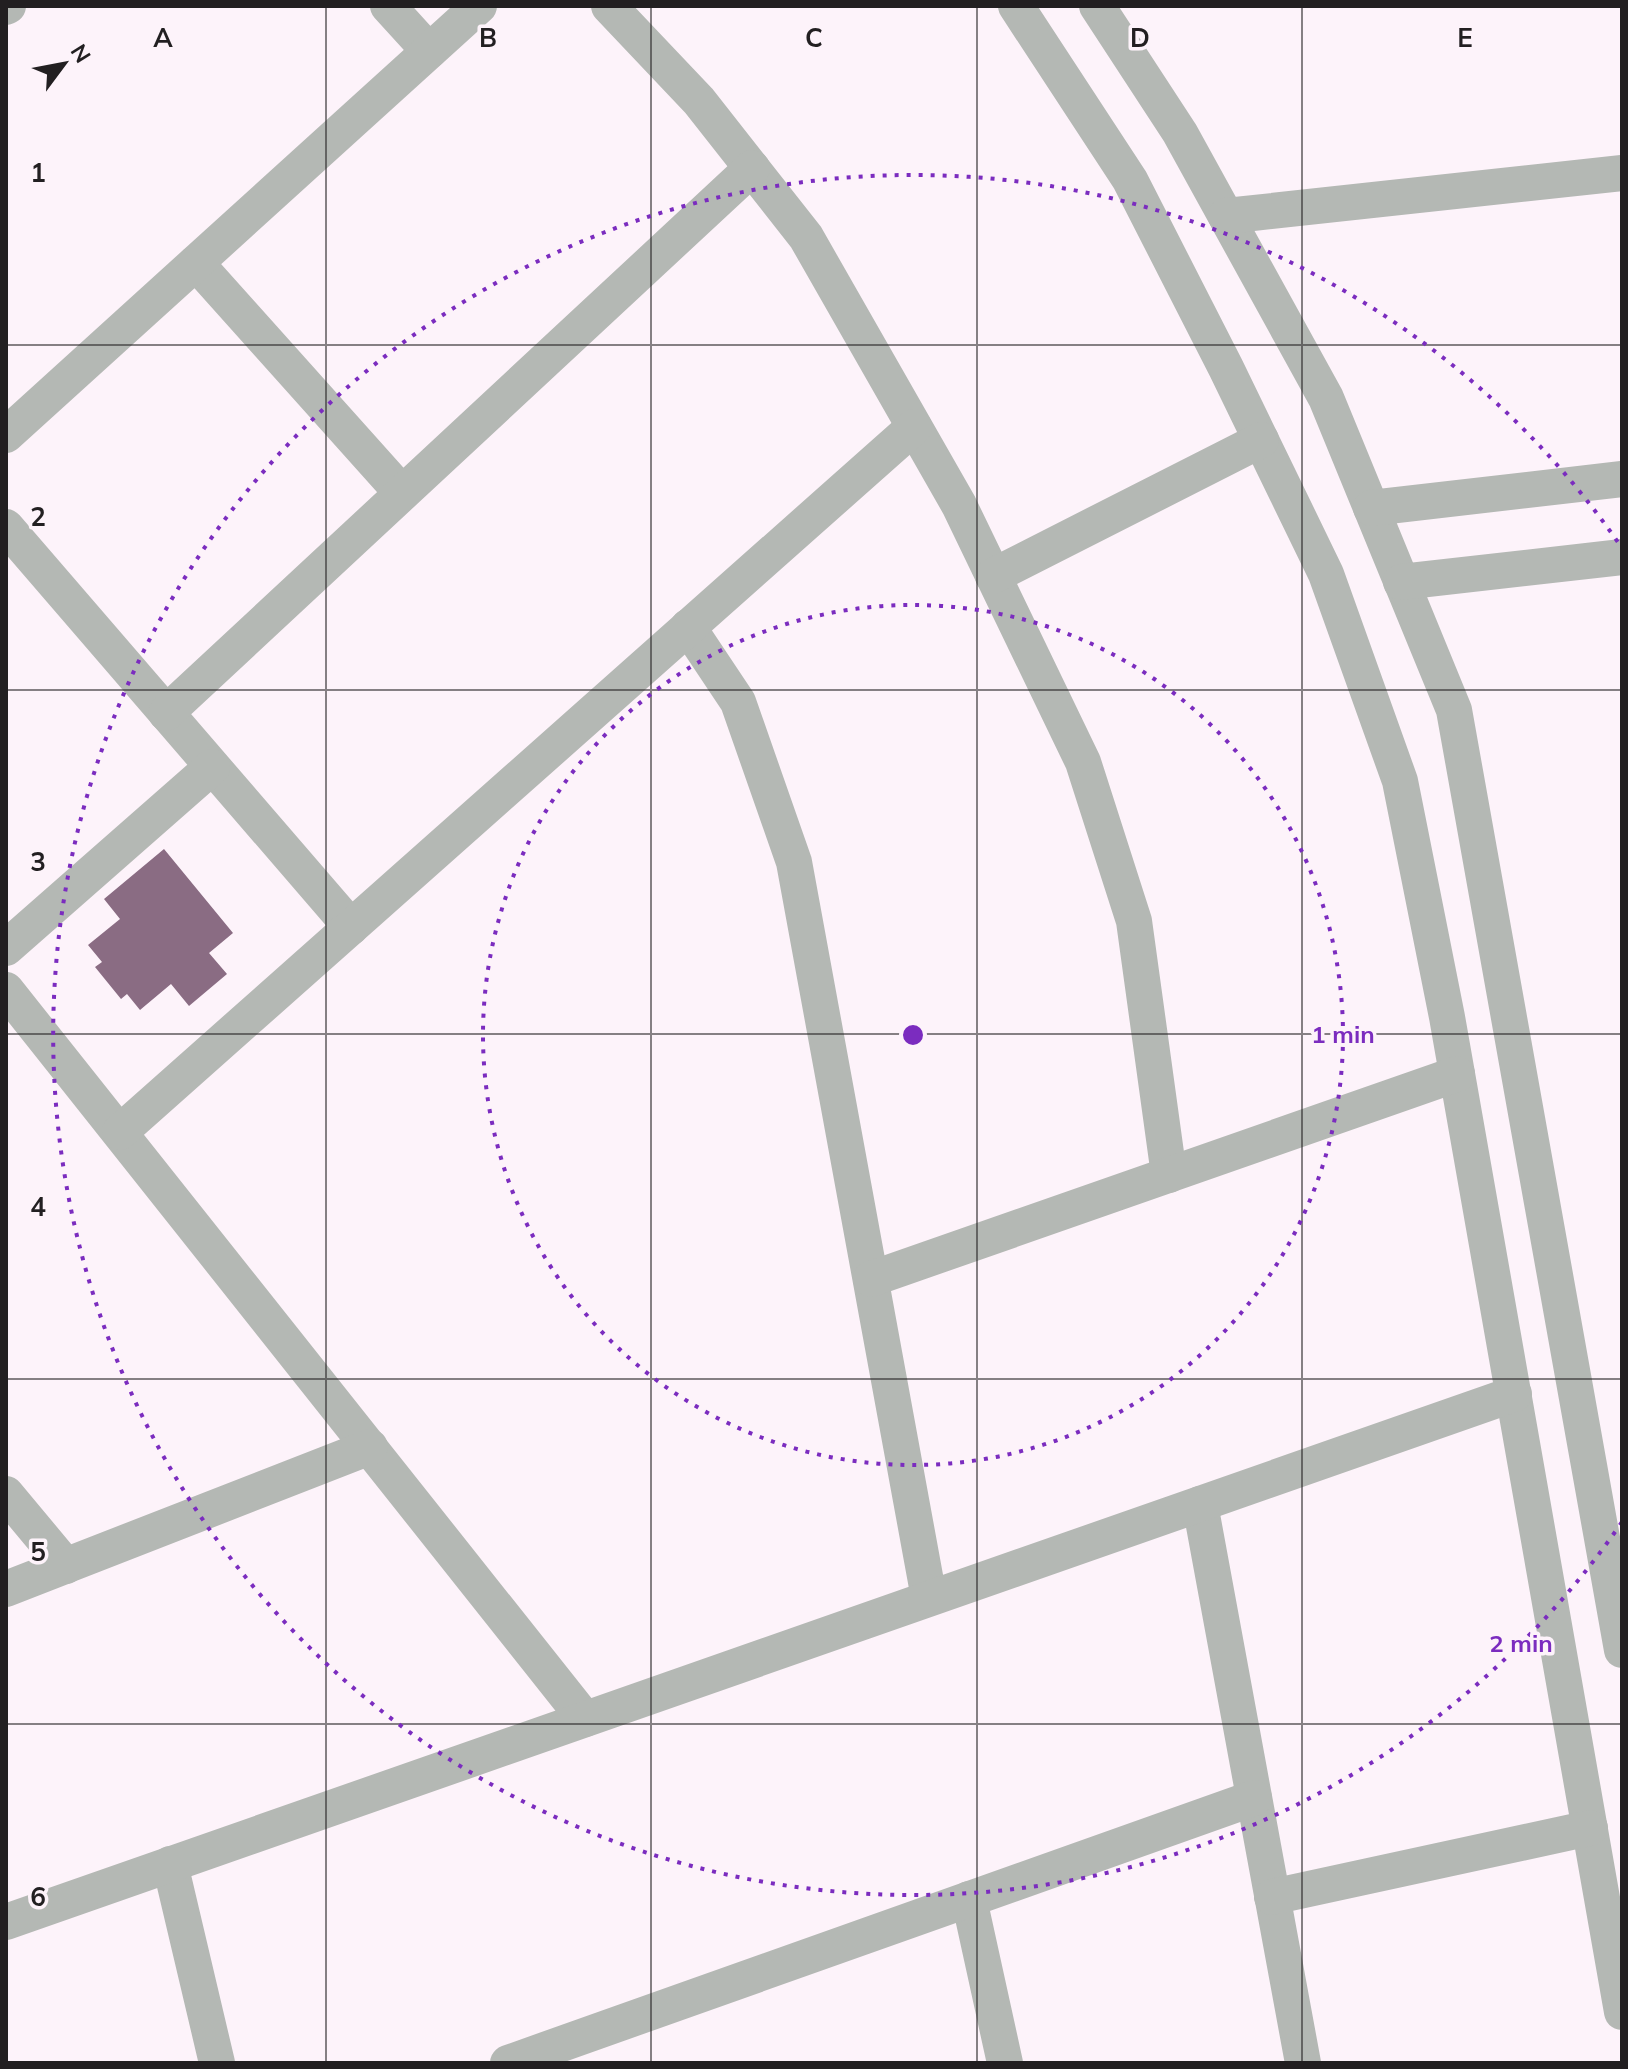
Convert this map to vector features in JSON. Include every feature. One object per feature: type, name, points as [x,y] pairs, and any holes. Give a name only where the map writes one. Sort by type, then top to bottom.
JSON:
[{"type":"street","points":[[388,6],[429,51]]},
{"type":"street","points":[[6,435],[479,6]]},
{"type":"street","points":[[609,6],[699,101],[806,237],[959,505],[1083,762],[1134,921],[1169,1175]]},
{"type":"street","points":[[1016,6],[1130,180],[1261,440],[1326,574],[1400,781],[1457,1074],[1622,2012]]},
{"type":"street","points":[[1097,6],[1180,133],[1326,398],[1454,710],[1620,1632]]},
{"type":"street","points":[[166,713],[752,168]]},
{"type":"street","points":[[1226,216],[1622,173]]},
{"type":"street","points":[[196,263],[402,493]]},
{"type":"street","points":[[120,1132],[914,427]]},
{"type":"street","points":[[993,576],[1261,440]]},
{"type":"street","points":[[1371,508],[1622,479]]},
{"type":"street","points":[[6,527],[351,927]]},
{"type":"street","points":[[1401,582],[1622,557]]},
{"type":"street","points":[[688,627],[738,702],[794,862],[929,1598]]},
{"type":"street","points":[[6,948],[212,767]]},
{"type":"street","points":[[6,990],[585,1719]]},
{"type":"street","points":[[871,1279],[1457,1074]]},
{"type":"street","points":[[6,1922],[1514,1394]]},
{"type":"street","points":[[6,1589],[370,1447]]},
{"type":"street","points":[[6,1494],[66,1566]]},
{"type":"street","points":[[1200,1504],[1303,2063]]},
{"type":"street","points":[[518,2061],[1254,1798]]},
{"type":"street","points":[[1272,1897],[1590,1828]]},
{"type":"street","points":[[170,1864],[217,2063]]},
{"type":"street","points":[[969,1899],[1005,2063]]},
{"type":"building","points":[[164,849],[233,933],[209,953],[227,974],[189,1006],[171,984],[140,1010],[127,994],[121,999],[95,967],[102,962],[88,945],[120,919],[104,899]]}]
